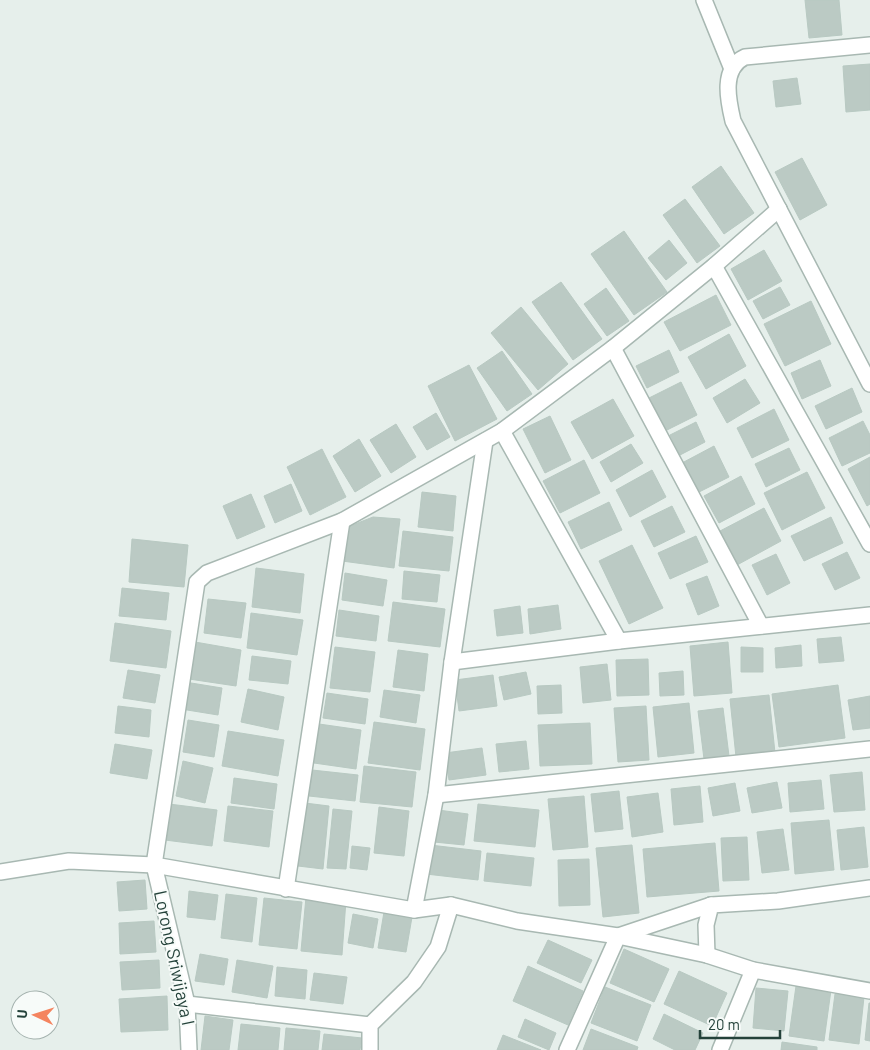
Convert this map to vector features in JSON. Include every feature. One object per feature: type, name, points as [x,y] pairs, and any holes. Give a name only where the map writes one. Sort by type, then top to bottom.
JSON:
[{"type":"street","points":[[704,0],[732,69]]},
{"type":"street","points":[[870,45],[754,55],[740,59],[732,69],[728,87],[733,120],[870,384]]},
{"type":"street","points":[[154,865],[197,582],[207,573],[342,521],[502,431],[613,348],[714,266],[779,209]]},
{"type":"street","points":[[714,266],[870,544]]},
{"type":"street","points":[[613,348],[761,626]]},
{"type":"street","points":[[502,431],[619,641]]},
{"type":"street","points":[[414,910],[436,795],[452,662],[485,441]]},
{"type":"street","points":[[286,889],[342,521]]},
{"type":"street","points":[[452,662],[619,641],[870,615]]},
{"type":"street","points":[[436,795],[870,749]]},
{"type":"street","points":[[0,872],[69,861],[154,865],[414,910],[451,906],[518,921],[618,936],[707,955],[753,970],[870,991]]},
{"type":"street","name":"Lorong Sriwijaya I","points":[[154,865],[187,1004],[189,1050]]},
{"type":"street","points":[[567,1050],[618,936],[711,905],[778,902],[870,888]]},
{"type":"street","points":[[707,955],[706,925],[711,905]]},
{"type":"street","points":[[370,1050],[370,1025],[414,982],[438,947],[451,906]]},
{"type":"street","points":[[720,1050],[753,970]]},
{"type":"street","points":[[187,1004],[370,1025]]},
{"type":"building","points":[[805,0],[839,0],[842,35],[809,38]]},
{"type":"building","points":[[870,64],[870,110],[846,112],[843,66]]},
{"type":"building","points":[[797,78],[801,104],[776,107],[773,81]]},
{"type":"building","points":[[802,158],[827,205],[800,220],[775,172]]},
{"type":"building","points":[[721,166],[754,213],[724,234],[692,187]]},
{"type":"building","points":[[685,199],[720,246],[697,263],[663,215]]},
{"type":"building","points":[[624,231],[667,292],[634,315],[591,254]]},
{"type":"building","points":[[669,240],[687,263],[666,280],[648,258]]},
{"type":"building","points":[[764,250],[782,281],[748,300],[731,269]]},
{"type":"building","points":[[561,282],[602,339],[573,360],[532,302]]},
{"type":"building","points":[[780,287],[790,305],[763,319],[753,301]]},
{"type":"building","points":[[606,288],[629,321],[607,336],[584,304]]},
{"type":"building","points":[[716,295],[731,325],[680,351],[664,322]]},
{"type":"building","points":[[811,301],[831,344],[785,366],[764,324]]},
{"type":"building","points":[[521,307],[568,364],[538,390],[491,333]]},
{"type":"building","points":[[729,334],[746,366],[706,389],[688,357]]},
{"type":"building","points":[[669,350],[679,372],[647,388],[636,366]]},
{"type":"building","points":[[502,351],[532,394],[507,411],[477,368]]},
{"type":"building","points":[[820,360],[831,386],[802,399],[791,373]]},
{"type":"building","points":[[469,365],[497,419],[455,441],[428,386]]},
{"type":"building","points":[[745,379],[760,403],[727,423],[713,398]]},
{"type":"building","points":[[681,382],[697,415],[665,431],[649,398]]},
{"type":"building","points":[[852,388],[862,412],[826,429],[815,406]]},
{"type":"building","points":[[613,399],[634,436],[592,459],[571,422]]},
{"type":"building","points":[[774,409],[789,440],[752,458],[737,428]]},
{"type":"building","points":[[436,413],[450,437],[427,450],[413,427]]},
{"type":"building","points":[[550,416],[571,460],[545,473],[523,429]]},
{"type":"building","points":[[863,421],[870,435],[870,453],[842,466],[829,438]]},
{"type":"building","points":[[696,422],[705,442],[680,455],[670,435]]},
{"type":"building","points":[[396,424],[416,457],[391,473],[370,440]]},
{"type":"building","points":[[359,439],[381,476],[355,492],[333,456]]},
{"type":"building","points":[[631,444],[643,463],[611,482],[600,462]]},
{"type":"building","points":[[714,446],[729,477],[697,493],[682,463]]},
{"type":"building","points":[[789,448],[800,470],[766,487],[755,464]]},
{"type":"building","points":[[322,449],[346,497],[310,515],[287,467]]},
{"type":"building","points":[[870,457],[870,504],[867,506],[848,469]]},
{"type":"building","points":[[584,460],[600,493],[560,513],[543,481]]},
{"type":"building","points":[[652,470],[666,497],[630,517],[616,490]]},
{"type":"building","points":[[807,472],[825,508],[782,530],[764,493]]},
{"type":"building","points":[[741,476],[755,504],[719,523],[704,496]]},
{"type":"building","points":[[291,484],[302,511],[275,523],[264,496]]},
{"type":"building","points":[[422,492],[456,496],[453,531],[418,527]]},
{"type":"building","points":[[251,494],[265,527],[237,539],[223,506]]},
{"type":"building","points":[[609,502],[622,530],[581,549],[568,522]]},
{"type":"building","points":[[672,506],[685,532],[654,547],[641,521]]},
{"type":"building","points":[[764,508],[781,541],[737,565],[720,531]]},
{"type":"building","points":[[373,517],[400,519],[394,568],[342,561],[345,528]]},
{"type":"building","points":[[831,517],[843,543],[804,561],[791,536]]},
{"type":"building","points":[[403,531],[453,537],[449,571],[399,566]]},
{"type":"building","points":[[696,536],[708,562],[670,579],[658,553]]},
{"type":"building","points":[[132,539],[188,545],[184,587],[129,582]]},
{"type":"building","points":[[632,545],[663,608],[629,624],[599,561]]},
{"type":"building","points":[[847,552],[860,578],[835,590],[822,564]]},
{"type":"building","points":[[776,554],[790,583],[767,595],[752,565]]},
{"type":"building","points":[[256,568],[304,574],[300,613],[252,607]]},
{"type":"building","points":[[404,571],[440,575],[437,602],[402,599]]},
{"type":"building","points":[[345,573],[387,580],[383,606],[342,600]]},
{"type":"building","points":[[707,576],[719,606],[698,615],[686,584]]},
{"type":"building","points":[[122,588],[169,593],[166,620],[119,616]]},
{"type":"building","points":[[208,599],[246,603],[241,638],[204,633]]},
{"type":"building","points":[[393,602],[445,609],[440,647],[388,641]]},
{"type":"building","points":[[558,605],[561,629],[530,634],[528,609]]},
{"type":"building","points":[[520,606],[523,633],[497,636],[494,610]]},
{"type":"building","points":[[339,610],[379,616],[376,641],[336,636]]},
{"type":"building","points":[[251,613],[303,620],[297,655],[247,648]]},
{"type":"building","points":[[115,623],[171,631],[166,668],[110,661]]},
{"type":"building","points":[[841,637],[844,661],[819,663],[817,639]]},
{"type":"building","points":[[195,642],[241,650],[236,686],[189,679]]},
{"type":"building","points":[[728,642],[732,693],[694,696],[690,646]]},
{"type":"building","points":[[801,645],[802,666],[776,668],[775,648]]},
{"type":"building","points":[[335,647],[375,652],[370,692],[330,688]]},
{"type":"building","points":[[741,647],[763,648],[763,672],[741,672]]},
{"type":"building","points":[[398,650],[428,654],[424,691],[393,687]]},
{"type":"building","points":[[252,656],[291,661],[288,684],[249,680]]},
{"type":"building","points":[[648,659],[649,695],[617,696],[616,660]]},
{"type":"building","points":[[607,664],[611,700],[583,703],[580,667]]},
{"type":"building","points":[[128,670],[160,675],[155,703],[123,698]]},
{"type":"building","points":[[683,671],[684,695],[660,696],[659,673]]},
{"type":"building","points":[[526,672],[531,694],[504,700],[499,677]]},
{"type":"building","points":[[493,675],[497,706],[459,711],[455,680]]},
{"type":"building","points":[[185,682],[222,688],[218,715],[181,709]]},
{"type":"building","points":[[561,685],[562,713],[538,714],[537,686]]},
{"type":"building","points":[[838,685],[845,738],[779,747],[772,694]]},
{"type":"building","points":[[248,689],[284,697],[278,730],[241,722]]},
{"type":"building","points":[[384,690],[420,695],[416,723],[380,717]]},
{"type":"building","points":[[327,693],[368,699],[365,724],[323,718]]},
{"type":"building","points":[[769,695],[775,753],[736,757],[730,699]]},
{"type":"building","points":[[870,696],[870,728],[853,730],[848,700]]},
{"type":"building","points":[[689,703],[694,753],[658,757],[653,707]]},
{"type":"building","points":[[118,706],[151,710],[149,737],[115,733]]},
{"type":"building","points":[[646,706],[649,760],[618,762],[614,708]]},
{"type":"building","points":[[723,708],[729,756],[704,759],[698,711]]},
{"type":"building","points":[[188,720],[219,725],[214,757],[183,752]]},
{"type":"building","points":[[374,722],[425,729],[420,770],[368,763]]},
{"type":"building","points":[[590,723],[592,764],[540,766],[538,725]]},
{"type":"building","points":[[319,724],[361,730],[356,769],[314,763]]},
{"type":"building","points":[[228,731],[284,740],[278,776],[222,766]]},
{"type":"building","points":[[526,741],[529,769],[499,772],[496,744]]},
{"type":"building","points":[[115,744],[152,750],[147,779],[110,773]]},
{"type":"building","points":[[482,748],[486,775],[449,780],[445,753]]},
{"type":"building","points":[[183,761],[213,768],[205,803],[176,796]]},
{"type":"building","points":[[364,766],[416,772],[412,807],[360,802]]},
{"type":"building","points":[[312,770],[358,775],[355,801],[309,796]]},
{"type":"building","points":[[862,772],[865,810],[834,812],[830,775]]},
{"type":"building","points":[[234,778],[277,784],[274,809],[231,803]]},
{"type":"building","points":[[821,780],[824,809],[790,812],[788,783]]},
{"type":"building","points":[[777,782],[782,808],[752,813],[747,788]]},
{"type":"building","points":[[735,783],[740,811],[713,816],[708,788]]},
{"type":"building","points":[[700,786],[703,822],[674,825],[671,789]]},
{"type":"building","points":[[619,791],[623,829],[595,832],[591,794]]},
{"type":"building","points":[[658,793],[663,832],[632,837],[627,797]]},
{"type":"building","points":[[584,796],[588,847],[553,850],[548,799]]},
{"type":"building","points":[[305,803],[329,806],[323,869],[298,866]]},
{"type":"building","points":[[169,804],[217,810],[212,846],[165,840]]},
{"type":"building","points":[[478,804],[539,810],[535,847],[474,841]]},
{"type":"building","points":[[228,806],[273,811],[269,847],[224,841]]},
{"type":"building","points":[[379,807],[409,811],[404,856],[374,853]]},
{"type":"building","points":[[333,809],[352,811],[346,869],[327,868]]},
{"type":"building","points":[[438,810],[468,814],[464,845],[434,842]]},
{"type":"building","points":[[829,820],[834,870],[795,874],[791,823]]},
{"type":"building","points":[[864,827],[868,867],[841,870],[837,830]]},
{"type":"building","points":[[783,829],[789,870],[762,873],[757,832]]},
{"type":"building","points":[[747,837],[749,880],[723,881],[721,838]]},
{"type":"building","points":[[715,843],[719,891],[647,897],[643,849]]},
{"type":"building","points":[[430,845],[481,851],[478,880],[426,874]]},
{"type":"building","points":[[632,845],[639,913],[603,917],[596,848]]},
{"type":"building","points":[[352,846],[370,848],[367,870],[350,868]]},
{"type":"building","points":[[487,853],[534,858],[531,886],[484,881]]},
{"type":"building","points":[[589,859],[590,905],[559,906],[558,860]]},
{"type":"building","points":[[145,880],[147,909],[119,911],[117,882]]},
{"type":"building","points":[[189,891],[218,895],[215,920],[187,917]]},
{"type":"building","points":[[226,894],[257,898],[252,942],[221,938]]},
{"type":"building","points":[[306,897],[346,900],[342,955],[301,951]]},
{"type":"building","points":[[264,898],[302,902],[297,949],[259,945]]},
{"type":"building","points":[[384,912],[412,917],[406,952],[378,948]]},
{"type":"building","points":[[353,914],[378,919],[373,948],[348,943]]},
{"type":"building","points":[[154,921],[156,952],[120,954],[119,923]]},
{"type":"building","points":[[548,940],[592,960],[581,983],[537,963]]},
{"type":"building","points":[[624,949],[669,969],[654,1002],[610,983]]},
{"type":"building","points":[[200,954],[228,959],[224,985],[195,981]]},
{"type":"building","points":[[159,960],[160,988],[122,990],[120,962]]},
{"type":"building","points":[[237,960],[273,966],[267,998],[232,992]]},
{"type":"building","points":[[528,966],[583,991],[568,1025],[513,1001]]},
{"type":"building","points":[[277,967],[307,970],[305,999],[275,996]]},
{"type":"building","points":[[679,971],[727,993],[712,1026],[664,1004]]},
{"type":"building","points":[[314,973],[347,977],[343,1004],[310,1000]]},
{"type":"building","points":[[796,986],[831,990],[824,1041],[789,1036]]},
{"type":"building","points":[[605,987],[651,1005],[637,1041],[591,1023]]},
{"type":"building","points":[[756,988],[788,991],[784,1031],[753,1028]]},
{"type":"building","points":[[835,994],[864,997],[859,1044],[829,1040]]},
{"type":"building","points":[[167,996],[168,1030],[121,1032],[119,999]]},
{"type":"building","points":[[870,1003],[870,1041],[865,1040]]},
{"type":"building","points":[[664,1014],[703,1033],[695,1050],[675,1050],[653,1039]]},
{"type":"building","points":[[205,1016],[233,1020],[229,1050],[201,1050]]},
{"type":"building","points":[[525,1019],[556,1033],[549,1050],[518,1037]]},
{"type":"building","points":[[241,1024],[280,1028],[278,1050],[238,1050]]},
{"type":"building","points":[[286,1028],[320,1031],[318,1050],[284,1050]]},
{"type":"building","points":[[591,1029],[638,1047],[637,1050],[583,1050]]},
{"type":"building","points":[[324,1034],[362,1038],[360,1050],[322,1050]]},
{"type":"building","points":[[503,1035],[541,1050],[497,1050]]},
{"type":"building","points":[[782,1042],[817,1047],[817,1050],[781,1050]]}]
